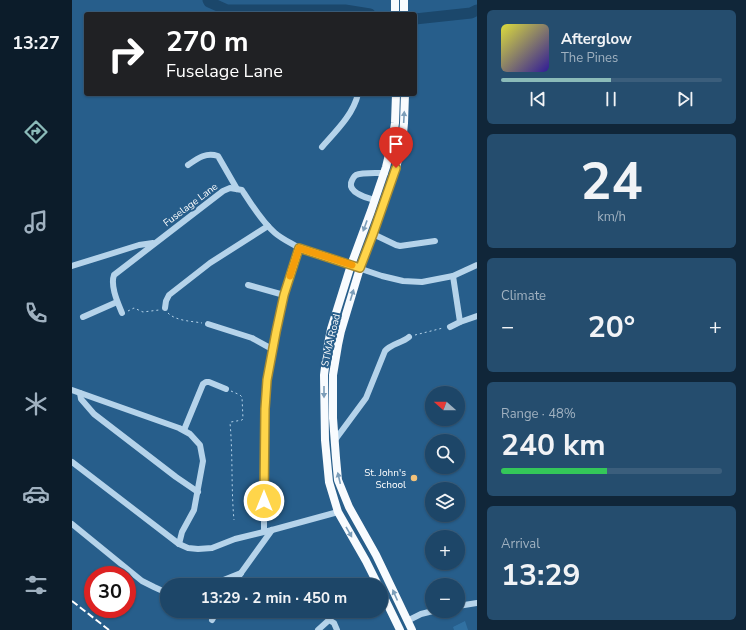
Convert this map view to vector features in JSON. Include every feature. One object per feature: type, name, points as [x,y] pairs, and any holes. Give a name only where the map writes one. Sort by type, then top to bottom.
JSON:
[{"type":"main road","points":[[395,0],[395,12]]},
{"type":"main road","points":[[404,0],[404,12]]},
{"type":"main road","name":"STMA Road","points":[[374,578],[338,512],[329,482],[324,419],[324,375],[331,329],[351,265],[385,173],[395,124],[396,96]]},
{"type":"main road","name":"STMA Road","points":[[405,96],[402,143],[394,175],[360,268],[341,331],[335,357],[333,375],[333,418],[338,480],[349,507],[376,555],[412,630]]},
{"type":"main road","points":[[388,605],[400,630]]},
{"type":"street","points":[[322,147],[351,112],[357,96]]},
{"type":"street","points":[[188,165],[199,157],[209,154],[218,156],[237,189],[242,190],[274,233],[299,248],[382,276],[403,281],[422,282],[453,276],[477,265]]},
{"type":"street","points":[[374,200],[352,190],[350,185],[352,180],[356,175],[363,173],[385,173]]},
{"type":"street","name":"Fuselage Lane","points":[[122,313],[117,302],[112,280],[114,275],[223,191],[230,188],[237,189]]},
{"type":"street","points":[[165,308],[169,295],[210,264],[268,226]]},
{"type":"street","points":[[373,234],[400,246],[435,241]]},
{"type":"street","points":[[72,266],[139,245],[154,243]]},
{"type":"street","points":[[264,531],[265,409],[267,380],[284,295],[299,248]]},
{"type":"street","points":[[453,276],[460,322]]},
{"type":"street","points":[[248,284],[284,295]]},
{"type":"street","points":[[83,317],[117,302]]},
{"type":"street","points":[[450,327],[477,316]]},
{"type":"street","points":[[208,324],[252,338],[272,349]]},
{"type":"street","points":[[335,440],[366,398],[385,351],[409,337]]},
{"type":"street","points":[[184,430],[205,382],[226,389]]},
{"type":"street","points":[[72,390],[184,430],[200,445],[203,460],[198,492],[194,510],[182,532],[179,544]]},
{"type":"street","points":[[80,393],[81,399],[94,414],[176,477],[198,492]]},
{"type":"street","points":[[72,462],[179,544],[188,548],[212,548],[235,539],[338,512]]},
{"type":"street","points":[[72,524],[142,581],[160,590]]},
{"type":"street","points":[[238,578],[272,530]]},
{"type":"street","points":[[228,578],[241,573]]},
{"type":"street","points":[[465,605],[477,603]]},
{"type":"street","points":[[407,621],[425,613]]},
{"type":"street","points":[[318,630],[329,620],[334,624],[337,630]]},
{"type":"path","points":[[122,313],[134,308],[143,312],[157,311],[165,308],[169,314],[176,318],[208,324]]},
{"type":"path","points":[[409,337],[412,335],[450,327]]},
{"type":"path","points":[[226,389],[242,396],[243,419],[230,423],[232,445],[232,502],[234,520]]},
{"type":"shaded area","points":[[465,621],[468,630],[454,630],[453,627]]},
{"type":"waterway","points":[[208,0],[209,2],[227,10],[345,10],[358,12]]},
{"type":"waterway","points":[[417,19],[471,13],[477,10]]},
{"type":"railway","points":[[72,601],[109,630]]},
{"type":"slow traffic","points":[[290,276],[299,248],[352,265]]},
{"type":"place","name":"St. John's School","points":[[414,478]]},
{"type":"route","points":[[264,501],[265,409],[267,380],[284,295],[299,248],[360,268],[396,168]]}]
